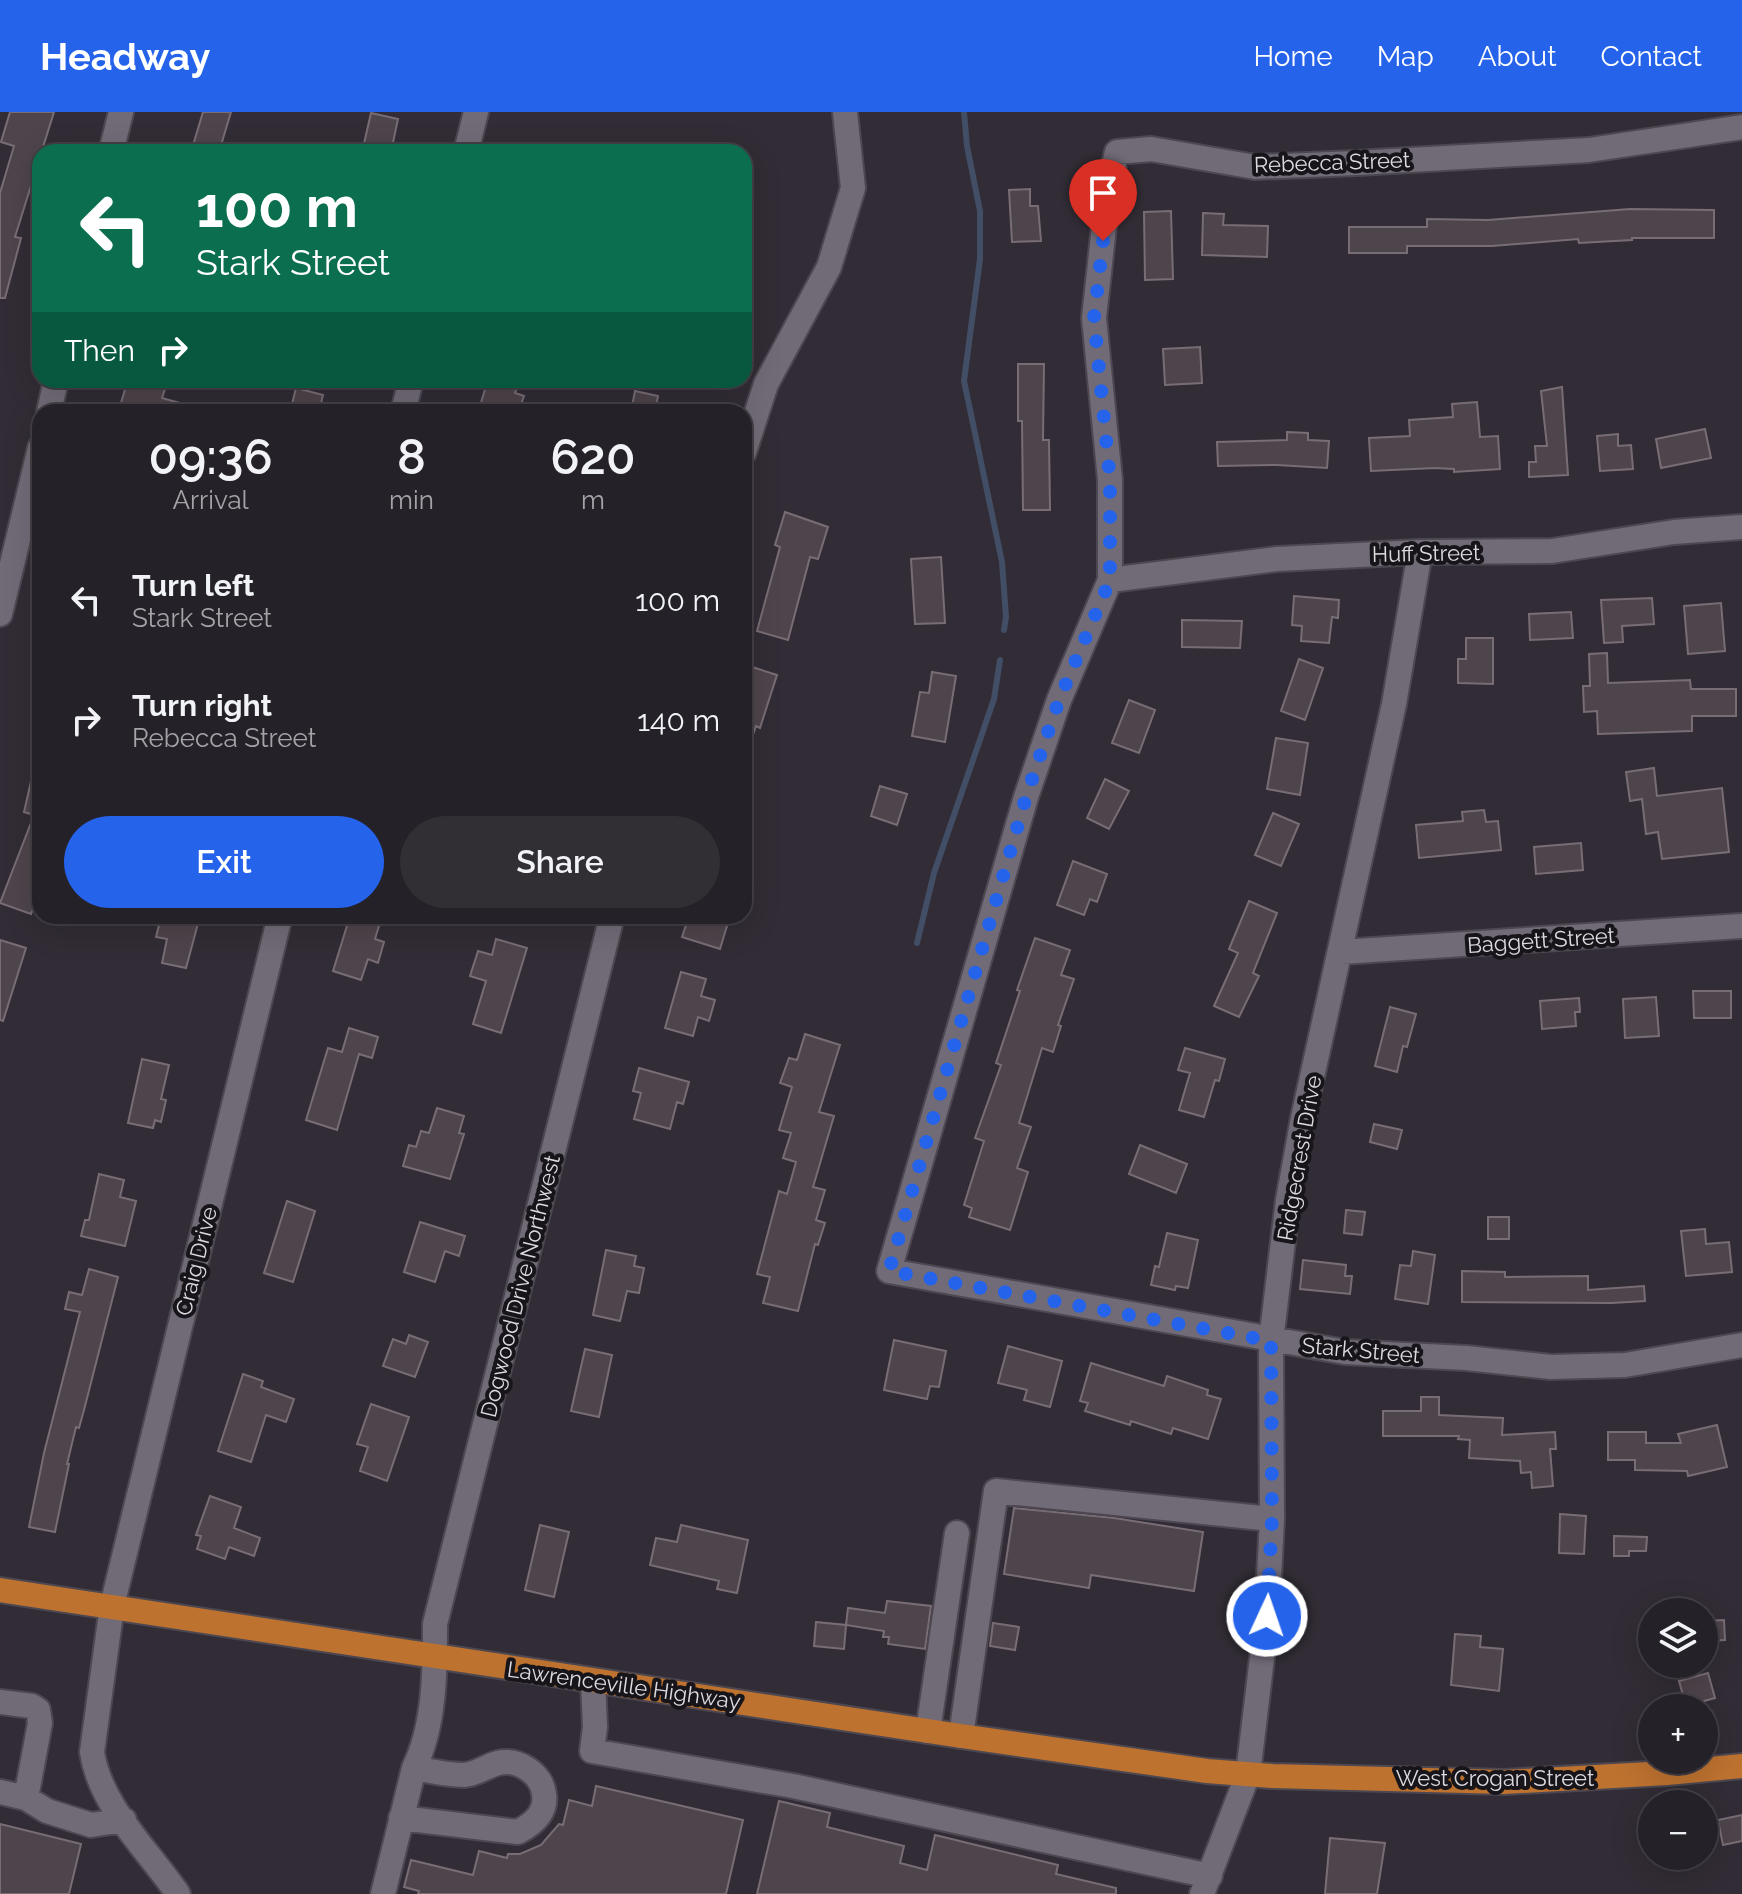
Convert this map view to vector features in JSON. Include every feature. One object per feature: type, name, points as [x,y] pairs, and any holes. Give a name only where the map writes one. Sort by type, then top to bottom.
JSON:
[{"type":"main road","name":"Lawrenceville Highway","points":[[0,1590],[961,1736],[1207,1771],[1248,1774]]},
{"type":"main road","name":"West Crogan Street","points":[[1248,1774],[1504,1782],[1742,1766]]},
{"type":"street","points":[[113,144],[121,112]]},
{"type":"street","points":[[468,144],[476,112]]},
{"type":"street","points":[[752,427],[766,384],[829,267],[853,188],[845,112]]},
{"type":"street","name":"Rebecca Street","points":[[889,1271],[1026,797],[1059,700],[1110,580],[1110,480],[1094,318],[1108,190],[1117,152],[1151,149],[1255,167],[1342,164],[1589,150],[1742,127]]},
{"type":"street","points":[[0,614],[32,481]]},
{"type":"street","name":"Huff Street","points":[[1110,580],[1277,559],[1420,552],[1552,551],[1674,532],[1742,527]]},
{"type":"street","name":"Ridgecrest Drive","points":[[1206,1885],[1248,1774],[1267,1616],[1272,1519],[1271,1341],[1288,1200],[1399,679],[1420,552]]},
{"type":"street","name":"Craig Drive","points":[[178,1894],[112,1803],[95,1769],[92,1752],[112,1606],[278,924]]},
{"type":"street","name":"Dogwood Drive Northwest","points":[[383,1894],[414,1768],[423,1749],[435,1657],[435,1624],[603,924]]},
{"type":"street","name":"Baggett Street","points":[[1341,952],[1742,926]]},
{"type":"street","name":"Stark Street","points":[[889,1271],[1345,1352],[1466,1358],[1551,1367],[1625,1365],[1742,1345]]},
{"type":"street","points":[[961,1736],[996,1491],[1272,1519]]},
{"type":"street","points":[[928,1731],[957,1533]]},
{"type":"street","points":[[593,1681],[595,1727],[592,1751],[793,1786],[1206,1885]]},
{"type":"street","points":[[0,1702],[32,1706],[38,1710],[40,1723],[26,1798]]},
{"type":"street","points":[[401,1818],[518,1832],[540,1816],[544,1805],[540,1782],[532,1772],[512,1762],[502,1761],[462,1775],[414,1768]]},
{"type":"street","points":[[0,1792],[26,1798],[47,1811],[91,1825],[124,1820]]},
{"type":"street","points":[[157,1894],[159,1867]]},
{"type":"building","points":[[10,112],[54,112],[44,144],[32,144],[32,183],[15,237],[21,238],[5,298],[0,298],[0,193],[14,146],[1,142]]},
{"type":"building","points":[[203,112],[231,112],[221,144],[193,144]]},
{"type":"building","points":[[371,113],[398,119],[393,144],[364,144]]},
{"type":"building","points":[[1030,189],[1030,206],[1038,206],[1041,241],[1012,242],[1009,190]]},
{"type":"building","points":[[1630,209],[1714,210],[1714,238],[1632,238],[1579,243],[1578,239],[1492,246],[1407,246],[1407,253],[1349,253],[1349,227],[1427,227],[1427,219],[1488,220]]},
{"type":"building","points":[[1171,211],[1173,279],[1145,280],[1144,212]]},
{"type":"building","points":[[1203,213],[1224,214],[1223,225],[1268,226],[1267,257],[1202,255]]},
{"type":"building","points":[[1200,347],[1202,383],[1165,385],[1163,349]]},
{"type":"building","points":[[1018,364],[1044,364],[1043,440],[1049,440],[1050,510],[1023,510]]},
{"type":"building","points":[[1562,387],[1568,475],[1529,477],[1529,462],[1536,462],[1535,446],[1547,446],[1541,391]]},
{"type":"building","points":[[126,388],[165,388],[162,398],[184,404],[121,404]]},
{"type":"building","points":[[296,388],[323,395],[321,404],[292,404]]},
{"type":"building","points":[[486,388],[517,388],[515,393],[524,396],[521,404],[480,404]]},
{"type":"building","points":[[635,391],[658,396],[656,404],[633,404]]},
{"type":"building","points":[[1477,402],[1480,437],[1498,436],[1500,469],[1371,471],[1369,438],[1410,436],[1409,420],[1453,417],[1452,404]]},
{"type":"building","points":[[1705,429],[1711,458],[1661,468],[1656,439]]},
{"type":"building","points":[[1287,432],[1308,433],[1308,440],[1329,441],[1327,468],[1218,466],[1217,442],[1287,440]]},
{"type":"building","points":[[1618,434],[1618,446],[1631,445],[1633,469],[1600,471],[1597,436]]},
{"type":"building","points":[[785,512],[828,527],[818,559],[810,557],[788,640],[757,631],[780,547],[775,545]]},
{"type":"building","points":[[941,557],[945,623],[915,624],[911,559]]},
{"type":"building","points":[[1294,596],[1339,600],[1338,618],[1332,617],[1329,643],[1301,641],[1302,626],[1292,625]]},
{"type":"building","points":[[1652,598],[1654,624],[1622,626],[1623,642],[1604,643],[1601,600]]},
{"type":"building","points":[[1721,603],[1725,651],[1688,654],[1684,606]]},
{"type":"building","points":[[1571,612],[1573,638],[1530,640],[1529,614]]},
{"type":"building","points":[[1182,620],[1242,621],[1240,648],[1182,647]]},
{"type":"building","points":[[1466,638],[1493,638],[1493,684],[1458,683],[1458,659],[1466,659]]},
{"type":"building","points":[[1607,653],[1608,683],[1690,680],[1691,689],[1736,689],[1736,716],[1692,716],[1692,731],[1598,734],[1597,711],[1584,712],[1583,686],[1590,686],[1589,654]]},
{"type":"building","points":[[1299,659],[1323,668],[1305,720],[1281,711]]},
{"type":"building","points":[[752,667],[777,675],[760,728],[756,726],[752,738]]},
{"type":"building","points":[[932,672],[956,676],[945,742],[912,736],[920,692],[929,693]]},
{"type":"building","points":[[1129,700],[1155,710],[1139,753],[1112,743]]},
{"type":"building","points":[[1276,738],[1308,743],[1300,795],[1267,789]]},
{"type":"building","points":[[1654,768],[1657,796],[1722,788],[1729,852],[1662,859],[1658,832],[1646,834],[1642,799],[1630,801],[1626,772]]},
{"type":"building","points":[[32,777],[32,814],[24,812]]},
{"type":"building","points":[[1105,779],[1129,791],[1109,829],[1087,818]]},
{"type":"building","points":[[880,786],[907,794],[897,825],[871,816]]},
{"type":"building","points":[[1484,810],[1486,822],[1498,821],[1501,850],[1419,858],[1416,825],[1463,821],[1462,812]]},
{"type":"building","points":[[1273,813],[1299,824],[1281,866],[1255,855]]},
{"type":"building","points":[[32,820],[32,911],[31,914],[0,903]]},
{"type":"building","points":[[1581,843],[1583,870],[1536,874],[1534,847]]},
{"type":"building","points":[[1073,861],[1107,874],[1097,902],[1090,899],[1084,915],[1057,905]]},
{"type":"building","points":[[1249,901],[1277,913],[1253,973],[1259,976],[1239,1017],[1214,1006],[1238,953],[1229,949]]},
{"type":"building","points":[[159,924],[198,924],[186,968],[162,963],[167,939],[156,937]]},
{"type":"building","points":[[348,924],[380,924],[375,939],[384,942],[378,963],[368,959],[361,980],[333,971]]},
{"type":"building","points":[[686,924],[728,924],[720,949],[682,937]]},
{"type":"building","points":[[1035,938],[1070,950],[1061,975],[1074,979],[1058,1025],[1061,1026],[1053,1052],[1042,1048],[1019,1123],[1031,1127],[1017,1168],[1028,1172],[1010,1230],[969,1217],[972,1208],[964,1205],[984,1141],[975,1138],[1001,1065],[996,1063]]},
{"type":"building","points":[[496,939],[527,948],[501,1033],[473,1024],[486,981],[470,976],[478,951],[492,955]]},
{"type":"building","points":[[0,940],[26,948],[3,1021],[0,1020]]},
{"type":"building","points":[[681,972],[706,979],[701,996],[715,1000],[709,1021],[698,1017],[693,1036],[665,1028]]},
{"type":"building","points":[[1693,991],[1731,991],[1731,1018],[1694,1018]]},
{"type":"building","points":[[1656,997],[1659,1036],[1625,1038],[1623,999]]},
{"type":"building","points":[[1579,998],[1580,1012],[1575,1012],[1576,1026],[1542,1029],[1540,1001]]},
{"type":"building","points":[[1390,1007],[1416,1014],[1397,1072],[1375,1066]]},
{"type":"building","points":[[349,1028],[378,1037],[372,1058],[359,1054],[337,1130],[306,1120],[328,1048],[342,1052]]},
{"type":"building","points":[[805,1034],[840,1045],[819,1112],[834,1116],[813,1187],[825,1190],[816,1220],[825,1223],[818,1245],[815,1244],[798,1311],[763,1303],[770,1277],[757,1274],[779,1191],[787,1194],[796,1162],[783,1158],[791,1133],[779,1130],[792,1087],[780,1083],[789,1058],[797,1060]]},
{"type":"building","points":[[1185,1048],[1225,1059],[1204,1117],[1179,1110],[1190,1073],[1178,1070]]},
{"type":"building","points":[[142,1059],[169,1065],[161,1099],[166,1100],[161,1122],[155,1120],[153,1128],[128,1123]]},
{"type":"building","points":[[639,1068],[689,1082],[683,1104],[677,1102],[670,1129],[634,1119],[641,1093],[633,1091]]},
{"type":"building","points":[[437,1108],[464,1116],[459,1133],[464,1134],[450,1179],[403,1166],[409,1145],[416,1147],[421,1131],[429,1133]]},
{"type":"building","points":[[1374,1124],[1402,1130],[1397,1149],[1370,1142]]},
{"type":"building","points":[[1140,1145],[1187,1164],[1176,1193],[1129,1174]]},
{"type":"building","points":[[99,1174],[124,1180],[120,1197],[136,1201],[125,1246],[81,1236],[85,1220],[89,1220]]},
{"type":"building","points":[[287,1201],[315,1211],[293,1282],[264,1273]]},
{"type":"building","points":[[1346,1210],[1365,1212],[1362,1235],[1344,1233]]},
{"type":"building","points":[[1488,1217],[1509,1217],[1509,1239],[1488,1239]]},
{"type":"building","points":[[420,1222],[465,1236],[459,1256],[445,1251],[435,1282],[404,1272]]},
{"type":"building","points":[[1705,1229],[1706,1244],[1729,1242],[1732,1272],[1686,1276],[1681,1231]]},
{"type":"building","points":[[1167,1233],[1198,1240],[1188,1288],[1176,1286],[1175,1290],[1151,1285]]},
{"type":"building","points":[[606,1250],[636,1256],[634,1266],[644,1268],[639,1293],[627,1291],[620,1321],[593,1315]]},
{"type":"building","points":[[1413,1251],[1435,1255],[1428,1304],[1395,1299],[1400,1265],[1411,1266]]},
{"type":"building","points":[[1303,1260],[1346,1265],[1345,1276],[1352,1276],[1350,1294],[1300,1289]]},
{"type":"building","points":[[89,1269],[118,1277],[79,1428],[76,1427],[55,1532],[29,1527],[44,1453],[80,1312],[65,1309],[69,1292],[82,1295]]},
{"type":"building","points":[[1462,1271],[1505,1272],[1505,1277],[1588,1276],[1588,1290],[1644,1286],[1645,1301],[1462,1302]]},
{"type":"building","points":[[409,1335],[428,1342],[415,1377],[383,1366],[393,1339],[406,1344]]},
{"type":"building","points":[[894,1340],[946,1351],[939,1387],[930,1386],[927,1399],[884,1390]]},
{"type":"building","points":[[1008,1346],[1062,1361],[1050,1407],[1024,1400],[1027,1390],[998,1383]]},
{"type":"building","points":[[585,1349],[612,1355],[599,1417],[571,1411]]},
{"type":"building","points":[[1091,1363],[1164,1386],[1167,1376],[1208,1390],[1207,1395],[1221,1399],[1208,1439],[1173,1428],[1171,1434],[1131,1421],[1130,1425],[1085,1411],[1088,1403],[1080,1401]]},
{"type":"building","points":[[243,1374],[263,1381],[261,1387],[294,1399],[286,1422],[266,1415],[251,1462],[218,1451]]},
{"type":"building","points":[[1421,1397],[1439,1397],[1439,1415],[1503,1418],[1502,1435],[1555,1432],[1556,1449],[1550,1449],[1553,1486],[1532,1488],[1531,1472],[1521,1473],[1520,1461],[1469,1458],[1470,1440],[1458,1439],[1459,1436],[1383,1436],[1383,1411],[1421,1411]]},
{"type":"building","points":[[371,1404],[409,1417],[387,1481],[360,1471],[368,1447],[357,1444]]},
{"type":"building","points":[[1717,1425],[1727,1467],[1688,1476],[1687,1471],[1635,1470],[1635,1460],[1608,1460],[1608,1432],[1646,1432],[1646,1443],[1681,1443],[1678,1434]]},
{"type":"building","points":[[210,1496],[241,1507],[234,1528],[260,1538],[254,1556],[229,1547],[225,1559],[197,1549],[201,1536],[196,1535]]},
{"type":"building","points":[[1014,1508],[1114,1518],[1203,1532],[1194,1591],[1091,1575],[1089,1588],[1004,1574]]},
{"type":"building","points":[[1560,1514],[1586,1516],[1584,1554],[1559,1553]]},
{"type":"building","points":[[540,1525],[569,1532],[554,1597],[525,1590]]},
{"type":"building","points":[[681,1525],[748,1540],[737,1593],[717,1589],[719,1581],[650,1565],[656,1538],[677,1542]]},
{"type":"building","points":[[1614,1536],[1647,1537],[1646,1551],[1629,1551],[1629,1556],[1614,1556]]},
{"type":"building","points":[[887,1601],[931,1606],[925,1649],[888,1644],[889,1637],[883,1637],[884,1631],[846,1625],[848,1608],[885,1613]]},
{"type":"building","points":[[1718,1620],[1724,1620],[1725,1640],[1718,1640]]},
{"type":"building","points":[[816,1622],[846,1625],[844,1649],[814,1646]]},
{"type":"building","points":[[993,1623],[1019,1627],[1015,1650],[990,1646]]},
{"type":"building","points":[[1455,1634],[1481,1636],[1480,1647],[1503,1649],[1499,1691],[1451,1685]]},
{"type":"building","points":[[1709,1678],[1714,1694],[1683,1694],[1679,1681]]},
{"type":"building","points":[[596,1786],[743,1820],[726,1894],[418,1894],[419,1891],[404,1887],[411,1860],[473,1875],[479,1851],[507,1858],[508,1854],[520,1854],[541,1845],[559,1824],[563,1825],[569,1800],[592,1806]]},
{"type":"building","points":[[779,1801],[830,1813],[827,1827],[904,1846],[900,1863],[927,1870],[935,1835],[1058,1865],[1056,1874],[1116,1888],[1116,1894],[757,1894]]},
{"type":"building","points":[[1742,1815],[1742,1841],[1723,1845],[1718,1820]]},
{"type":"building","points":[[0,1824],[81,1844],[69,1894],[0,1894]]},
{"type":"building","points":[[1330,1838],[1385,1843],[1377,1894],[1325,1894]]},
{"type":"waterway","points":[[964,112],[967,146],[980,211],[980,259],[964,381],[1002,562],[1004,630]]},
{"type":"waterway","points":[[917,943],[934,873],[994,699],[1000,660]]},
{"type":"route","points":[[1103,241],[1094,318],[1110,480],[1110,580],[1059,700],[1026,797],[889,1271],[1271,1341],[1272,1519],[1267,1616]]}]
